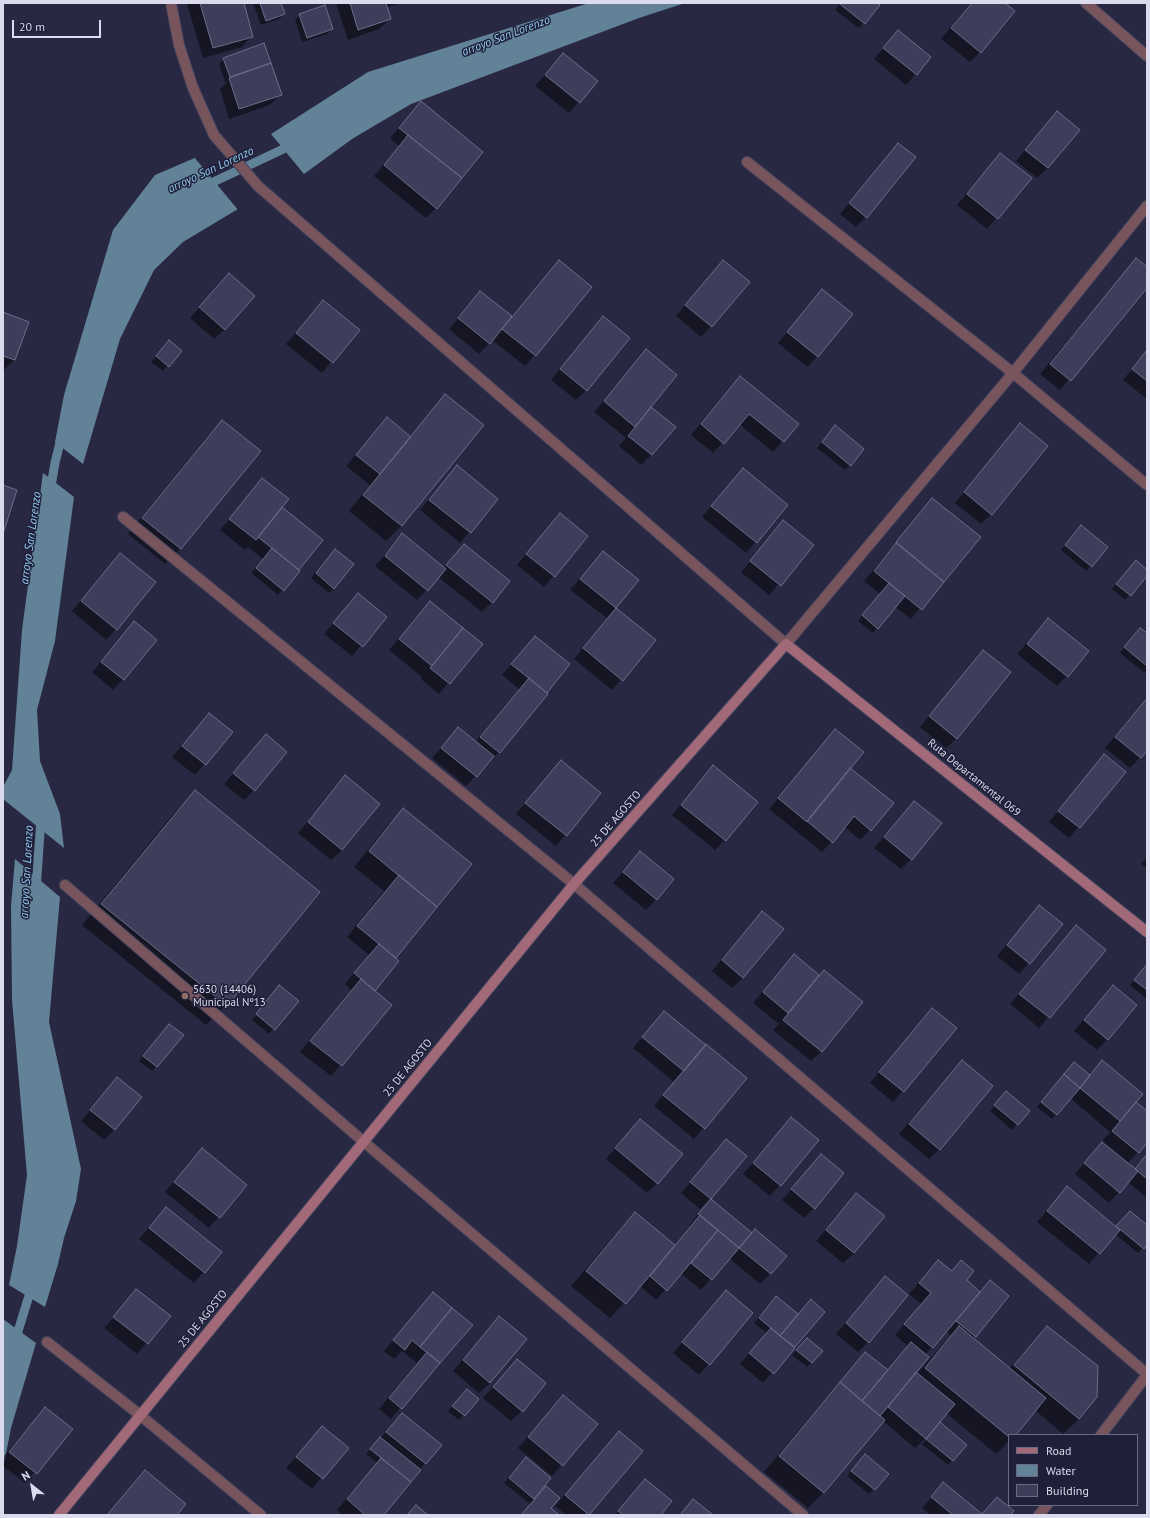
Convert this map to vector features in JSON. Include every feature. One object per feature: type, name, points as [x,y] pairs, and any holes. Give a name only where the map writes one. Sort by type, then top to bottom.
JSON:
[{"type":"main road","name":"25 DE AGOSTO","points":[[59,1515],[574,884],[786,644]]},
{"type":"main road","name":"Ruta Departamental 069","points":[[786,644],[1147,932]]},
{"type":"street","points":[[171,3],[179,45],[193,88],[214,136],[258,186],[786,644],[1013,373],[1147,206]]},
{"type":"street","points":[[1086,3],[1147,56]]},
{"type":"street","points":[[747,162],[1013,373],[1147,485]]},
{"type":"street","points":[[123,517],[574,884],[1147,1374],[1102,1434]]},
{"type":"street","points":[[66,884],[364,1142],[803,1515]]},
{"type":"street","points":[[47,1342],[140,1415],[261,1515]]},
{"type":"street","points":[[1039,1515],[1046,1506]]},
{"type":"water","points":[[589,3],[685,3],[639,18],[411,104],[352,139],[304,174],[271,134],[368,72]]},
{"type":"water","points":[[197,157],[243,206],[183,242],[154,270],[120,339],[83,464],[55,442],[64,395],[113,230],[155,175]]},
{"type":"water","points":[[43,473],[74,497],[55,641],[37,710],[40,761],[60,814],[64,848],[3,799],[3,787],[12,770],[22,630]]},
{"type":"water","points":[[15,859],[60,897],[49,1022],[81,1169],[76,1201],[45,1307],[9,1285],[17,1246],[27,1175],[12,1000],[11,906]]},
{"type":"water","points":[[3,1319],[36,1343],[11,1428],[3,1469]]},
{"type":"pier","points":[[197,156],[245,205],[245,208],[239,211],[194,157]]},
{"type":"building","points":[[200,3],[244,3],[253,37],[213,48]]},
{"type":"building","points":[[260,3],[281,3],[285,14],[266,21]]},
{"type":"building","points":[[350,3],[386,3],[391,19],[358,30]]},
{"type":"building","points":[[876,3],[880,5],[865,24],[840,4]]},
{"type":"building","points":[[972,3],[1005,3],[1015,11],[981,53],[951,28]]},
{"type":"building","points":[[325,5],[333,29],[307,38],[299,14]]},
{"type":"building","points":[[898,30],[931,57],[917,75],[883,48]]},
{"type":"building","points":[[264,43],[271,63],[230,77],[223,58]]},
{"type":"building","points":[[563,53],[598,81],[580,103],[545,75]]},
{"type":"building","points":[[271,63],[282,95],[239,109],[229,78]]},
{"type":"building","points":[[421,101],[483,152],[462,178],[399,128]]},
{"type":"building","points":[[1057,111],[1080,130],[1048,168],[1025,150]]},
{"type":"building","points":[[408,135],[462,178],[437,209],[384,165]]},
{"type":"building","points":[[898,143],[916,157],[867,218],[849,203]]},
{"type":"building","points":[[1000,153],[1032,178],[998,219],[967,194]]},
{"type":"building","points":[[1136,258],[1147,267],[1147,288],[1071,381],[1050,364]]},
{"type":"building","points":[[559,260],[592,287],[536,356],[502,329]]},
{"type":"building","points":[[723,260],[750,282],[712,327],[685,305]]},
{"type":"building","points":[[229,273],[255,296],[225,330],[199,307]]},
{"type":"building","points":[[822,289],[853,314],[818,357],[787,332]]},
{"type":"building","points":[[480,291],[512,316],[490,344],[458,318]]},
{"type":"building","points":[[323,300],[360,330],[333,363],[296,333]]},
{"type":"building","points":[[3,312],[29,322],[15,360],[3,356]]},
{"type":"building","points":[[603,316],[630,338],[587,391],[560,369]]},
{"type":"building","points":[[169,340],[182,351],[169,367],[156,356]]},
{"type":"building","points":[[646,349],[677,375],[635,427],[604,401]]},
{"type":"building","points":[[1147,350],[1147,381],[1132,369]]},
{"type":"building","points":[[740,376],[799,424],[784,442],[749,414],[724,444],[701,424]]},
{"type":"building","points":[[445,394],[484,425],[402,526],[363,495]]},
{"type":"building","points":[[651,407],[676,427],[652,455],[628,436]]},
{"type":"building","points":[[387,417],[411,437],[380,474],[356,455]]},
{"type":"building","points":[[222,420],[261,451],[181,549],[142,518]]},
{"type":"building","points":[[1020,423],[1048,446],[992,515],[964,492]]},
{"type":"building","points":[[835,425],[864,449],[851,466],[822,442]]},
{"type":"building","points":[[457,465],[498,499],[471,533],[429,500]]},
{"type":"building","points":[[743,468],[788,505],[757,543],[711,506]]},
{"type":"building","points":[[262,478],[289,499],[256,540],[229,519]]},
{"type":"building","points":[[3,485],[17,490],[3,534]]},
{"type":"building","points":[[932,498],[981,537],[944,582],[896,542]]},
{"type":"building","points":[[282,507],[323,540],[299,570],[258,537]]},
{"type":"building","points":[[560,513],[588,536],[555,577],[526,554]]},
{"type":"building","points":[[783,520],[814,545],[781,586],[750,561]]},
{"type":"building","points":[[1081,525],[1108,547],[1092,567],[1065,545]]},
{"type":"building","points":[[402,533],[446,569],[428,591],[385,556]]},
{"type":"building","points":[[896,543],[944,582],[922,610],[874,571]]},
{"type":"building","points":[[464,544],[510,581],[493,603],[446,565]]},
{"type":"building","points":[[272,548],[300,571],[284,591],[256,568]]},
{"type":"building","points":[[335,549],[354,564],[334,589],[316,573]]},
{"type":"building","points":[[603,551],[639,580],[616,608],[580,579]]},
{"type":"building","points":[[120,553],[156,582],[117,630],[81,601]]},
{"type":"building","points":[[1136,560],[1147,570],[1147,576],[1131,596],[1116,584]]},
{"type":"building","points":[[889,583],[905,596],[878,629],[862,615]]},
{"type":"building","points":[[358,593],[387,617],[363,647],[333,623]]},
{"type":"building","points":[[430,601],[463,628],[432,666],[399,639]]},
{"type":"building","points":[[616,608],[656,640],[623,681],[583,648]]},
{"type":"building","points":[[1048,618],[1089,651],[1068,677],[1027,644]]},
{"type":"building","points":[[134,621],[157,640],[124,680],[101,662]]},
{"type":"building","points":[[463,628],[483,644],[450,684],[430,668]]},
{"type":"building","points":[[1140,628],[1147,633],[1147,666],[1124,647]]},
{"type":"building","points":[[535,636],[570,664],[547,693],[511,664]]},
{"type":"building","points":[[983,650],[1011,672],[957,739],[929,716]]},
{"type":"building","points":[[529,678],[548,694],[500,753],[480,737]]},
{"type":"building","points":[[1147,698],[1147,751],[1141,758],[1115,737]]},
{"type":"building","points":[[209,713],[233,732],[206,765],[182,746]]},
{"type":"building","points":[[458,727],[494,756],[477,777],[441,748]]},
{"type":"building","points":[[835,729],[864,752],[807,822],[778,798]]},
{"type":"building","points":[[266,734],[287,752],[255,791],[233,773]]},
{"type":"building","points":[[1104,754],[1126,772],[1080,828],[1058,811]]},
{"type":"building","points":[[561,760],[601,793],[567,836],[525,803]]},
{"type":"building","points":[[713,765],[758,802],[726,841],[681,805]]},
{"type":"building","points":[[850,768],[894,803],[871,831],[854,816],[833,843],[807,821]]},
{"type":"building","points":[[345,775],[380,804],[342,850],[308,822]]},
{"type":"building","points":[[195,790],[320,892],[227,1006],[101,904]]},
{"type":"building","points":[[914,801],[942,823],[912,860],[884,837]]},
{"type":"building","points":[[403,808],[472,864],[437,907],[369,851]]},
{"type":"building","points":[[640,851],[674,879],[657,900],[623,872]]},
{"type":"building","points":[[399,875],[437,907],[396,958],[357,926]]},
{"type":"building","points":[[1039,905],[1063,924],[1030,964],[1007,945]]},
{"type":"building","points":[[762,911],[784,929],[743,978],[722,960]]},
{"type":"building","points":[[1076,925],[1106,950],[1050,1018],[1019,994]]},
{"type":"building","points":[[379,944],[399,961],[375,991],[354,973]]},
{"type":"building","points":[[794,954],[819,975],[788,1013],[763,992]]},
{"type":"building","points":[[1147,964],[1147,990],[1134,980]]},
{"type":"building","points":[[824,970],[863,1002],[822,1052],[783,1020]]},
{"type":"building","points":[[361,979],[392,1005],[342,1066],[310,1041]]},
{"type":"building","points":[[279,985],[299,1001],[275,1030],[256,1014]]},
{"type":"building","points":[[1113,985],[1137,1005],[1108,1040],[1084,1020]]},
{"type":"building","points":[[932,1008],[957,1028],[904,1092],[879,1072]]},
{"type":"building","points":[[664,1011],[706,1045],[684,1071],[642,1037]]},
{"type":"building","points":[[169,1024],[184,1035],[157,1067],[143,1056]]},
{"type":"building","points":[[706,1044],[747,1078],[705,1129],[663,1095]]},
{"type":"building","points":[[962,1060],[993,1086],[940,1150],[909,1124]]},
{"type":"building","points":[[1102,1060],[1143,1094],[1120,1121],[1080,1088]]},
{"type":"building","points":[[1074,1062],[1090,1075],[1080,1088],[1064,1074]]},
{"type":"building","points":[[1064,1074],[1080,1088],[1057,1115],[1041,1102]]},
{"type":"building","points":[[117,1077],[142,1097],[115,1130],[90,1110]]},
{"type":"building","points":[[1006,1091],[1030,1111],[1018,1125],[994,1105]]},
{"type":"building","points":[[1136,1102],[1147,1111],[1147,1143],[1139,1153],[1112,1131]]},
{"type":"building","points":[[791,1117],[819,1140],[781,1186],[753,1163]]},
{"type":"building","points":[[640,1119],[683,1154],[658,1184],[615,1148]]},
{"type":"building","points":[[726,1139],[747,1156],[711,1199],[690,1182]]},
{"type":"building","points":[[1102,1142],[1138,1171],[1120,1193],[1084,1163]]},
{"type":"building","points":[[202,1148],[247,1185],[220,1218],[174,1182]]},
{"type":"building","points":[[821,1154],[844,1173],[815,1209],[791,1189]]},
{"type":"building","points":[[1147,1154],[1147,1179],[1135,1169]]},
{"type":"building","points":[[1067,1186],[1120,1230],[1100,1254],[1047,1211]]},
{"type":"building","points":[[856,1193],[885,1216],[854,1253],[826,1230]]},
{"type":"building","points":[[711,1199],[752,1233],[739,1248],[698,1214]]},
{"type":"building","points":[[166,1207],[222,1252],[205,1273],[149,1228]]},
{"type":"building","points":[[1130,1211],[1147,1225],[1147,1245],[1144,1249],[1116,1226]]},
{"type":"building","points":[[635,1212],[675,1245],[626,1304],[586,1271]]},
{"type":"building","points":[[700,1215],[718,1230],[667,1291],[650,1276]]},
{"type":"building","points":[[755,1229],[787,1256],[771,1274],[739,1248]]},
{"type":"building","points":[[718,1230],[739,1248],[712,1280],[691,1263]]},
{"type":"building","points":[[938,1260],[952,1271],[961,1260],[974,1271],[967,1280],[980,1292],[933,1348],[904,1324],[931,1293],[919,1283]]},
{"type":"building","points":[[885,1276],[908,1295],[869,1343],[846,1323]]},
{"type":"building","points":[[990,1280],[1009,1296],[976,1337],[956,1321]]},
{"type":"building","points":[[136,1289],[171,1316],[148,1344],[113,1317]]},
{"type":"building","points":[[726,1290],[753,1313],[710,1365],[682,1342]]},
{"type":"building","points":[[433,1292],[452,1308],[420,1347],[412,1340],[405,1350],[393,1340]]},
{"type":"building","points":[[776,1296],[798,1314],[780,1336],[759,1318]]},
{"type":"building","points":[[811,1299],[825,1312],[795,1347],[780,1336]]},
{"type":"building","points":[[452,1308],[473,1325],[440,1363],[420,1347]]},
{"type":"building","points":[[499,1316],[527,1339],[490,1383],[463,1360]]},
{"type":"building","points":[[959,1326],[1046,1398],[1017,1434],[1008,1434],[1008,1436],[925,1368]]},
{"type":"building","points":[[1047,1326],[1098,1366],[1097,1397],[1079,1419],[1014,1365]]},
{"type":"building","points":[[771,1328],[795,1348],[774,1374],[749,1353]]},
{"type":"building","points":[[807,1338],[823,1351],[812,1363],[796,1350]]},
{"type":"building","points":[[911,1342],[929,1357],[880,1416],[862,1401]]},
{"type":"building","points":[[427,1352],[440,1363],[402,1409],[389,1398]]},
{"type":"building","points":[[865,1352],[888,1370],[862,1401],[840,1382]]},
{"type":"building","points":[[517,1359],[546,1383],[523,1412],[493,1387]]},
{"type":"building","points":[[916,1372],[955,1404],[926,1439],[888,1407]]},
{"type":"building","points":[[840,1382],[885,1420],[824,1493],[779,1456]]},
{"type":"building","points":[[467,1389],[479,1399],[465,1416],[452,1406]]},
{"type":"building","points":[[563,1395],[598,1424],[563,1466],[528,1437]]},
{"type":"building","points":[[45,1407],[73,1429],[37,1474],[9,1452]]},
{"type":"building","points":[[402,1413],[442,1445],[426,1464],[386,1432]]},
{"type":"building","points":[[940,1422],[967,1445],[953,1461],[926,1439]]},
{"type":"building","points":[[322,1426],[349,1448],[323,1479],[296,1457]]},
{"type":"building","points":[[619,1431],[643,1451],[589,1515],[565,1495]]},
{"type":"building","points":[[380,1437],[421,1470],[411,1482],[370,1449]]},
{"type":"building","points":[[865,1454],[889,1474],[875,1490],[851,1471]]},
{"type":"building","points":[[526,1457],[551,1478],[534,1499],[509,1478]]},
{"type":"building","points":[[381,1458],[411,1482],[384,1515],[365,1515],[347,1499]]},
{"type":"building","points":[[145,1470],[186,1504],[177,1515],[107,1515]]},
{"type":"building","points":[[645,1479],[672,1501],[661,1515],[623,1515],[618,1511]]},
{"type":"building","points":[[943,1482],[982,1514],[997,1497],[1014,1511],[1010,1515],[953,1515],[931,1497]]},
{"type":"building","points":[[546,1486],[560,1498],[551,1508],[559,1515],[521,1515]]},
{"type":"building","points":[[693,1499],[713,1515],[680,1515]]},
{"type":"building","points":[[416,1505],[428,1515],[407,1515]]},
{"type":"waterway","name":"arroyo San Lorenzo","points":[[207,185],[294,144]]},
{"type":"waterway","name":"arroyo San Lorenzo","points":[[50,492],[62,434]]},
{"type":"waterway","name":"arroyo San Lorenzo","points":[[36,890],[41,819]]},
{"type":"waterway","name":"arroyo San Lorenzo","points":[[15,1341],[32,1286]]},
{"type":"place","name":"5630 (14406) Municipal Nº13","points":[[185,996]]}]
